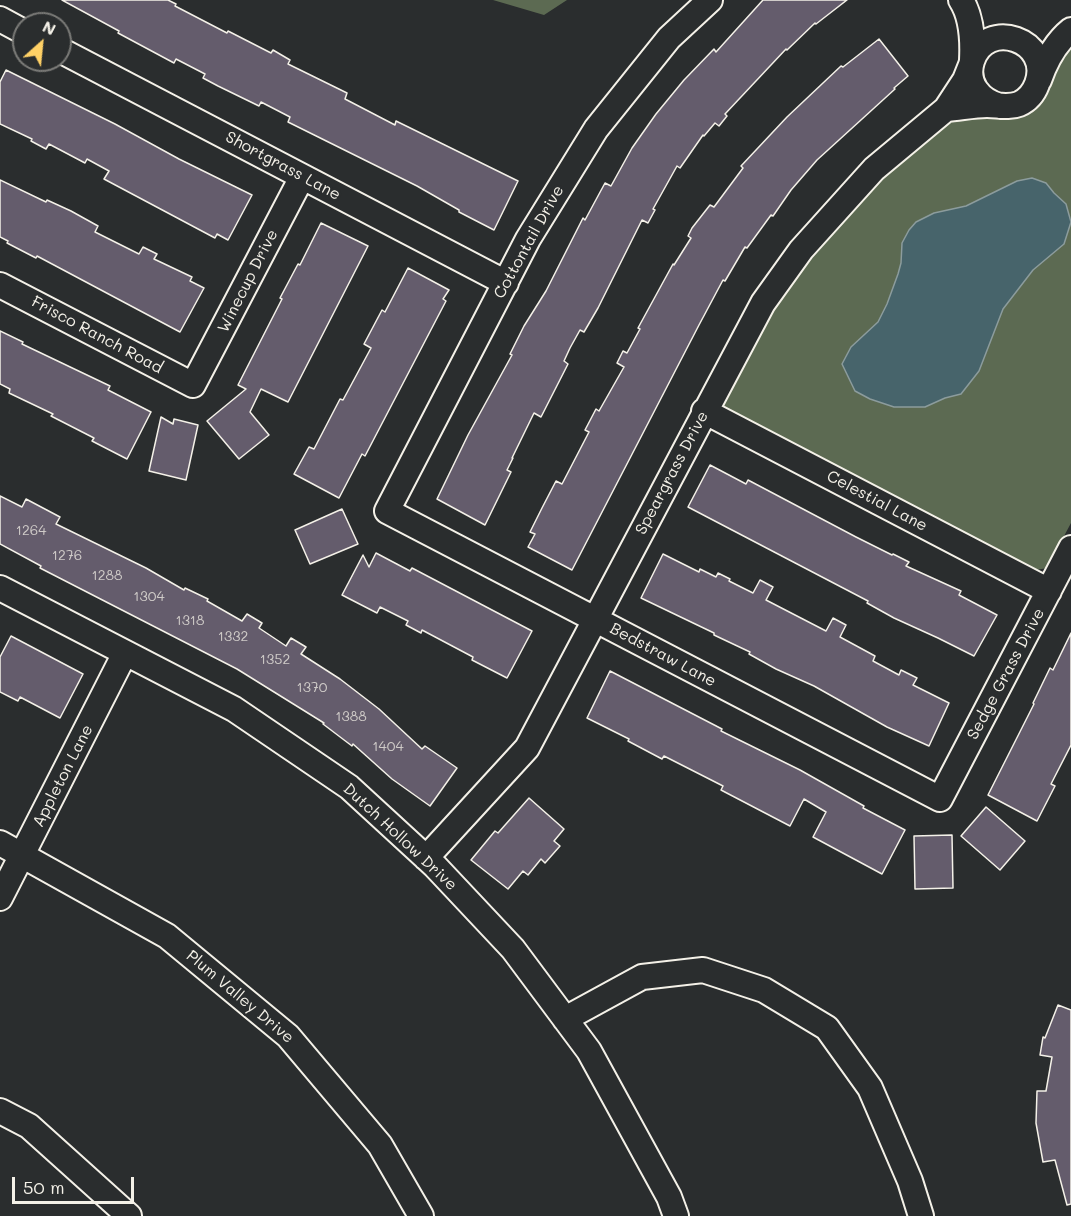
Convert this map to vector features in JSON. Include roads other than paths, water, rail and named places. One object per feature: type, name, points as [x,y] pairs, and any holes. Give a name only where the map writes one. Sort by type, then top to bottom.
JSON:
[{"type":"street","name":"Cottontail Drive","points":[[387,511],[528,239],[596,129],[669,38],[710,0]]},
{"type":"street","points":[[964,5],[1008,38],[1026,44],[1034,53],[1040,69],[1038,81]]},
{"type":"street","points":[[964,5],[973,45],[970,77],[977,93],[986,101],[1000,106]]},
{"type":"street","points":[[972,62],[982,45],[993,39],[1028,39],[1068,32]]},
{"type":"street","points":[[946,110],[987,105],[1014,105],[1025,100],[1033,92],[1043,69],[1068,32]]},
{"type":"street","name":"Shortgrass Lane","points":[[72,56],[506,283]]},
{"type":"street","name":"Speargrass Drive","points":[[426,858],[527,748],[763,303],[801,250],[873,169],[946,110],[965,80],[972,62]]},
{"type":"street","name":"Winecup Drive","points":[[193,386],[302,177]]},
{"type":"street","name":"Frisco Ranch Road","points":[[0,285],[193,386]]},
{"type":"street","name":"Celestial Lane","points":[[704,411],[1049,591]]},
{"type":"street","name":"Bedstraw Lane","points":[[387,511],[940,800]]},
{"type":"street","name":"Sedge Grass Drive","points":[[940,800],[1071,548]]},
{"type":"street","name":"Dutch Hollow Drive","points":[[0,588],[234,709],[349,787],[426,858],[513,949],[589,1051],[669,1197],[676,1216]]},
{"type":"street","name":"Appleton Lane","points":[[0,898],[125,653]]},
{"type":"street","name":"Plum Valley Drive","points":[[0,843],[167,936],[288,1036],[380,1145],[421,1216]]},
{"type":"street","points":[[565,1019],[642,977],[703,970],[764,990],[827,1028],[870,1088],[910,1181],[921,1216]]},
{"type":"street","points":[[0,1111],[29,1126],[129,1216]]},
{"type":"water","points":[[1032,178],[1046,183],[1066,204],[1071,222],[1064,244],[1033,270],[1003,309],[979,371],[961,394],[925,407],[894,407],[855,391],[842,364],[851,347],[878,322],[887,304],[901,263],[902,243],[909,230],[916,222],[934,213],[966,206],[1017,181]]}]
